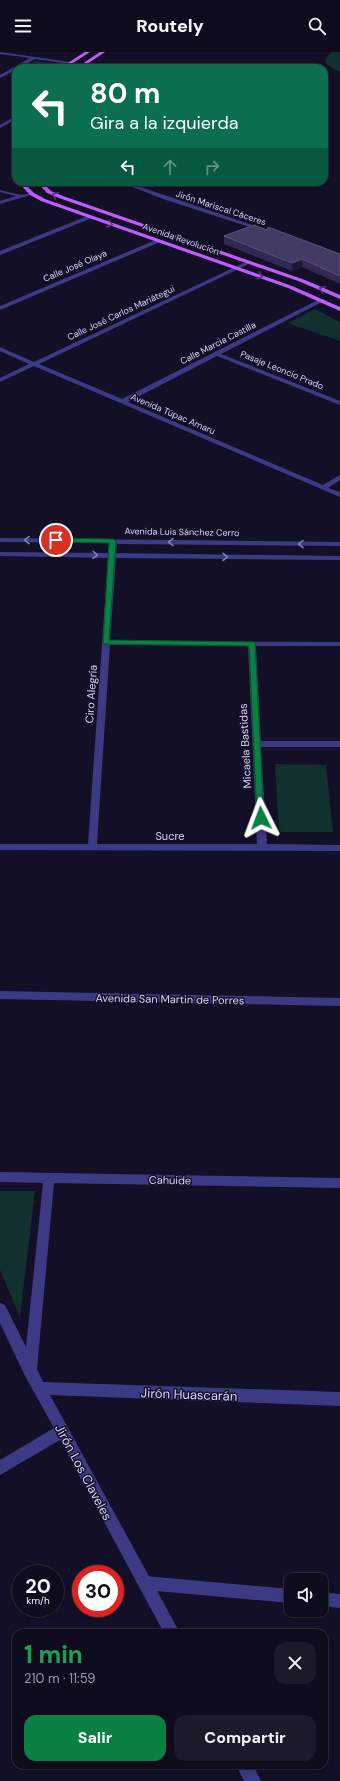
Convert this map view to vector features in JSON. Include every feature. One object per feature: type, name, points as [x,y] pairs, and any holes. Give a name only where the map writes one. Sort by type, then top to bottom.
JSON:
[{"type":"main road","points":[[70,63],[88,52]]},
{"type":"main road","points":[[84,64],[103,52]]},
{"type":"main road","name":"Avenida Revolución","points":[[24,186],[32,194],[90,217],[236,268],[322,300],[340,309]]},
{"type":"main road","name":"Avenida Revolución","points":[[43,186],[49,192],[75,203],[250,262],[303,281],[340,297]]},
{"type":"street","points":[[0,53],[70,63]]},
{"type":"street","points":[[23,64],[34,58]]},
{"type":"street","points":[[0,77],[12,70]]},
{"type":"street","points":[[0,73],[12,75]]},
{"type":"street","points":[[0,127],[12,120]]},
{"type":"street","name":"Jirón Mariscal Cáceres","points":[[131,186],[168,200],[273,233]]},
{"type":"street","points":[[0,191],[21,196]]},
{"type":"street","points":[[0,203],[32,194]]},
{"type":"street","points":[[0,253],[90,217]]},
{"type":"street","name":"Calle José Olaya","points":[[0,308],[158,241]]},
{"type":"street","name":"Calle José Carlos Mariátegui","points":[[0,380],[250,262]]},
{"type":"street","name":"Calle Marcia Castilla","points":[[122,402],[322,300]]},
{"type":"street","name":"Avenida Túpac Amaru","points":[[0,349],[340,495]]},
{"type":"street","name":"Pasaje Leoncio Prado","points":[[217,354],[340,403]]},
{"type":"street","points":[[323,488],[340,477]]},
{"type":"street","name":"Avenida Luis Sánchez Cerro","points":[[0,540],[340,544]]},
{"type":"street","name":"Ciro Alegría","points":[[92,848],[113,541]]},
{"type":"street","points":[[0,554],[340,558]]},
{"type":"street","points":[[106,643],[340,644]]},
{"type":"street","name":"Micaela Bastidas","points":[[252,644],[262,848]]},
{"type":"street","points":[[257,744],[340,744]]},
{"type":"street","name":"Sucre","points":[[0,847],[340,848]]},
{"type":"street","name":"Avenida San Martin de Porres","points":[[0,995],[340,1002]]},
{"type":"street","name":"Cahuide","points":[[0,1177],[340,1183]]},
{"type":"street","points":[[30,1371],[49,1178]]},
{"type":"street","name":"Jirón Los Claveles","points":[[0,1309],[39,1388],[170,1629]]},
{"type":"street","name":"Jirón Huascarán","points":[[39,1388],[340,1399]]},
{"type":"street","points":[[0,1468],[62,1431]]},
{"type":"street","points":[[145,1584],[284,1595]]},
{"type":"street","points":[[328,1600],[340,1601]]},
{"type":"street","points":[[246,1769],[253,1781]]},
{"type":"green space","points":[[332,52],[340,52],[340,72],[326,64],[326,58]]},
{"type":"green space","points":[[35,61],[60,64],[30,64]]},
{"type":"green space","points":[[315,309],[340,322],[340,341],[288,323]]},
{"type":"green space","points":[[275,764],[326,765],[333,832],[279,832]]},
{"type":"green space","points":[[0,1191],[35,1191],[20,1317],[0,1270]]},
{"type":"building","points":[[254,225],[267,230],[268,227],[340,254],[340,276],[302,259],[292,263],[224,236]]},
{"type":"route","points":[[56,540],[113,541],[106,643],[252,644],[261,818]]}]
